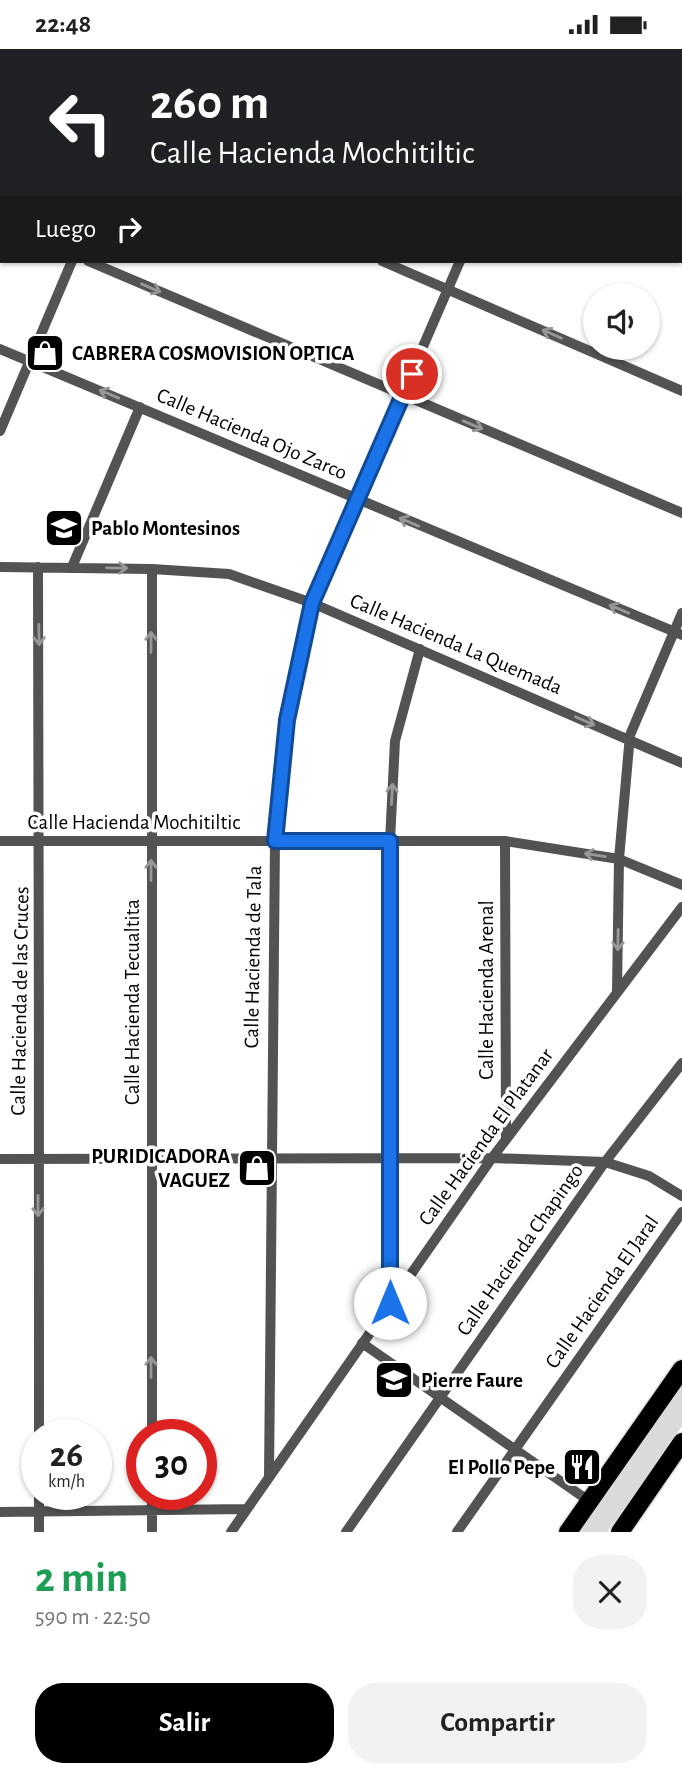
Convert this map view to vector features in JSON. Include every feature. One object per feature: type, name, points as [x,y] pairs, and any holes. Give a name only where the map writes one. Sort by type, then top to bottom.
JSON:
[{"type":"main road","points":[[568,1532],[682,1369]]},
{"type":"main road","points":[[620,1532],[682,1443]]},
{"type":"street","points":[[0,431],[71,263]]},
{"type":"street","points":[[93,263],[682,513]]},
{"type":"street","points":[[387,263],[682,391]]},
{"type":"street","name":"Calle Hacienda de Tala","points":[[269,1477],[275,841],[287,720],[312,603],[459,263]]},
{"type":"street","name":"Calle Hacienda Ojo Zarco","points":[[0,349],[678,634]]},
{"type":"street","points":[[72,567],[140,407]]},
{"type":"street","name":"Calle Hacienda La Quemada","points":[[0,567],[152,569],[229,575],[312,603],[682,763]]},
{"type":"street","name":"Calle Hacienda de las Cruces","points":[[38,567],[41,841],[37,1159],[39,1419]]},
{"type":"street","name":"Calle Hacienda Tecualtita","points":[[152,569],[152,1419]]},
{"type":"street","points":[[617,992],[619,859],[629,740],[678,634],[682,613]]},
{"type":"street","points":[[390,1303],[390,841],[394,741],[420,649]]},
{"type":"street","name":"Calle Hacienda Mochitiltic","points":[[0,841],[505,841],[619,859],[682,885]]},
{"type":"street","name":"Calle Hacienda Arenal","points":[[505,841],[506,1139]]},
{"type":"street","name":"Calle Hacienda El Platanar","points":[[231,1532],[492,1158],[682,907]]},
{"type":"street","name":"Calle Hacienda Chapingo","points":[[346,1532],[605,1162],[682,1063]]},
{"type":"street","points":[[0,1159],[492,1158],[605,1162],[649,1176],[682,1196]]},
{"type":"street","name":"Calle Hacienda El Jaral","points":[[457,1532],[682,1212]]},
{"type":"street","points":[[362,1343],[589,1501]]},
{"type":"street","points":[[217,1509],[247,1509]]},
{"type":"street","points":[[0,1512],[152,1510],[152,1532]]},
{"type":"street","points":[[39,1511],[39,1532]]},
{"type":"shaded area","points":[[682,1380],[682,1426],[607,1532],[574,1532]]},
{"type":"place","name":"CABRERA COSMOVISION OPTICA","points":[[45,353]]},
{"type":"place","name":"Pablo Montesinos","points":[[64,528]]},
{"type":"place","name":"PURIDICADORA VAGUEZ","points":[[257,1168]]},
{"type":"place","name":"Pierre Faure","points":[[394,1380]]},
{"type":"place","name":"El Pollo Pepe","points":[[582,1467]]},
{"type":"route","points":[[390,1303],[390,841],[275,841],[287,720],[312,603],[412,374]]}]
